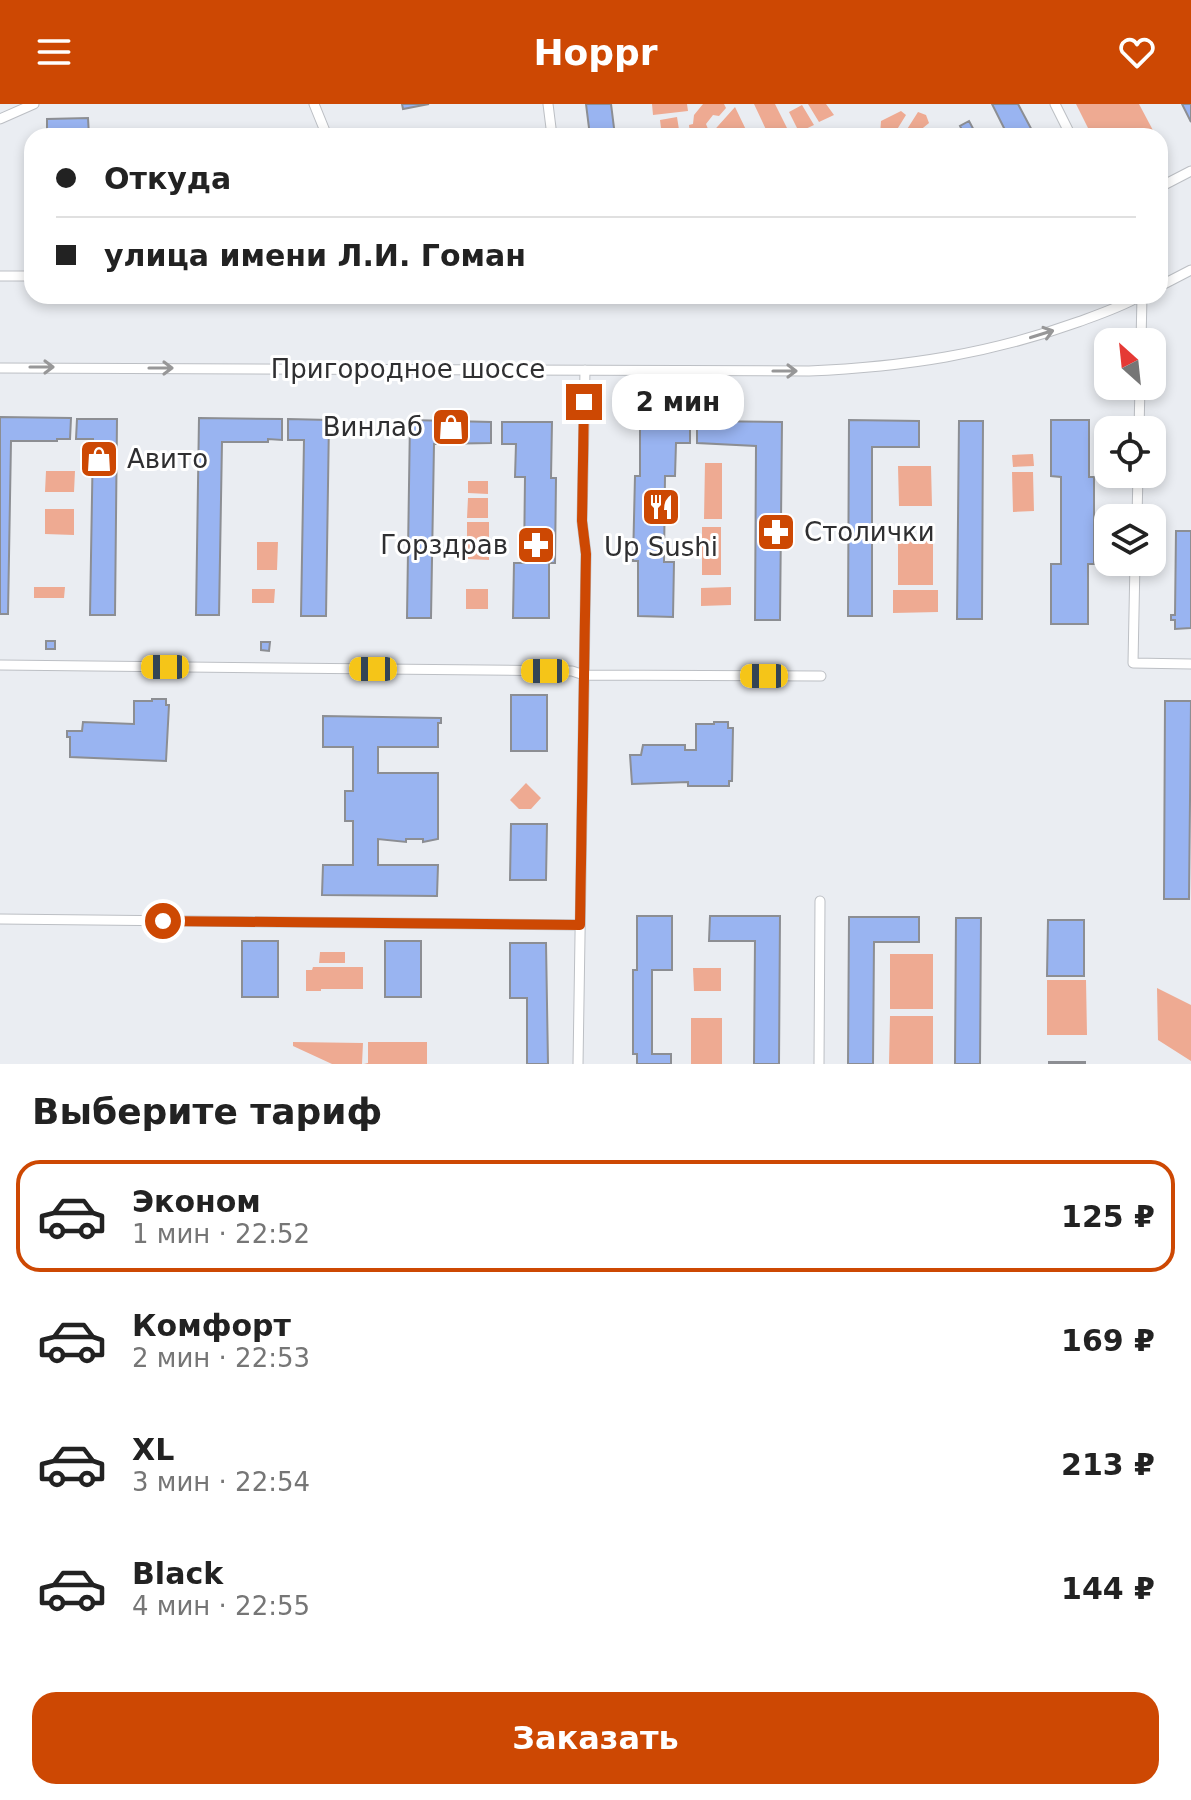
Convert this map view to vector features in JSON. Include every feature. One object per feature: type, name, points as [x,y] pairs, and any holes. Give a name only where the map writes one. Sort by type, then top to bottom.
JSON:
[{"type":"street","points":[[0,119],[34,104]]},
{"type":"street","points":[[314,104],[324,128]]},
{"type":"street","points":[[548,104],[551,128]]},
{"type":"street","points":[[1055,104],[1067,128]]},
{"type":"street","points":[[1168,183],[1191,171]]},
{"type":"street","points":[[1168,282],[1191,270]]},
{"type":"street","points":[[0,276],[24,276]]},
{"type":"street","name":"Пригородное шоссе","points":[[0,368],[809,371],[882,368],[933,361],[1015,342],[1127,304]]},
{"type":"street","points":[[1141,304],[1141,328]]},
{"type":"street","points":[[578,1064],[585,370]]},
{"type":"street","points":[[1135,576],[1133,663],[1191,664]]},
{"type":"street","points":[[0,665],[821,676]]},
{"type":"street","points":[[819,1064],[820,901]]},
{"type":"street","points":[[0,919],[580,925]]},
{"type":"shaded area","points":[[652,104],[687,104],[688,111],[653,115]]},
{"type":"shaded area","points":[[703,104],[724,104],[726,108],[719,116],[713,115],[706,124],[708,128],[689,128]]},
{"type":"shaded area","points":[[754,104],[775,104],[787,128],[765,128]]},
{"type":"shaded area","points":[[808,104],[826,104],[834,115],[819,122]]},
{"type":"shaded area","points":[[1076,104],[1139,104],[1152,128],[1088,128]]},
{"type":"shaded area","points":[[802,105],[814,125],[797,128],[789,112]]},
{"type":"shaded area","points":[[735,107],[745,128],[716,128]]},
{"type":"shaded area","points":[[901,111],[906,115],[898,128],[880,128],[881,121]]},
{"type":"shaded area","points":[[918,112],[926,115],[929,123],[922,128],[908,128]]},
{"type":"shaded area","points":[[677,117],[679,128],[661,128],[660,120]]},
{"type":"shaded area","points":[[1033,454],[1034,466],[1013,467],[1012,455]]},
{"type":"shaded area","points":[[705,463],[722,463],[722,519],[704,519]]},
{"type":"shaded area","points":[[898,466],[931,466],[932,506],[899,506]]},
{"type":"shaded area","points":[[46,471],[75,471],[74,492],[45,492]]},
{"type":"shaded area","points":[[1012,472],[1033,472],[1034,511],[1013,512]]},
{"type":"shaded area","points":[[468,481],[488,481],[488,494],[468,493]]},
{"type":"shaded area","points":[[468,498],[488,498],[488,518],[467,518]]},
{"type":"shaded area","points":[[45,509],[74,509],[74,535],[45,534]]},
{"type":"shaded area","points":[[467,522],[489,522],[489,560],[467,559]]},
{"type":"shaded area","points":[[702,527],[721,527],[721,575],[702,575]]},
{"type":"shaded area","points":[[933,541],[933,585],[898,585],[898,542]]},
{"type":"shaded area","points":[[257,542],[278,542],[277,570],[257,570]]},
{"type":"shaded area","points":[[34,587],[65,587],[64,598],[34,598]]},
{"type":"shaded area","points":[[731,587],[731,605],[701,606],[701,588]]},
{"type":"shaded area","points":[[252,589],[275,589],[274,603],[252,603]]},
{"type":"shaded area","points":[[466,589],[488,589],[488,609],[466,609]]},
{"type":"shaded area","points":[[893,590],[938,590],[938,612],[893,613]]},
{"type":"shaded area","points":[[526,783],[541,798],[531,809],[519,809],[510,800]]},
{"type":"shaded area","points":[[320,952],[345,952],[345,963],[319,963]]},
{"type":"shaded area","points":[[890,954],[933,954],[933,1009],[890,1009]]},
{"type":"shaded area","points":[[313,967],[363,967],[363,989],[306,991],[306,970]]},
{"type":"shaded area","points":[[693,968],[721,968],[721,991],[694,991]]},
{"type":"shaded area","points":[[1047,980],[1086,980],[1087,1035],[1047,1035]]},
{"type":"shaded area","points":[[1157,988],[1191,1005],[1191,1061],[1158,1040]]},
{"type":"shaded area","points":[[890,1016],[933,1016],[933,1064],[889,1064]]},
{"type":"shaded area","points":[[691,1018],[722,1018],[722,1064],[691,1064]]},
{"type":"shaded area","points":[[293,1042],[363,1043],[362,1064],[332,1064],[293,1046]]},
{"type":"shaded area","points":[[368,1042],[427,1042],[427,1064],[364,1064],[368,1063]]},
{"type":"building","points":[[402,104],[429,104],[403,109]]},
{"type":"building","points":[[586,104],[611,104],[614,128],[589,128]]},
{"type":"building","points":[[992,104],[1018,104],[1031,128],[1004,128]]},
{"type":"building","points":[[1182,104],[1191,104],[1191,122]]},
{"type":"building","points":[[88,118],[89,128],[47,128],[47,119]]},
{"type":"building","points":[[969,121],[973,128],[961,128]]},
{"type":"building","points":[[0,417],[71,418],[70,439],[11,441],[8,614],[0,614]]},
{"type":"building","points":[[199,418],[282,419],[282,440],[222,442],[219,615],[196,615]]},
{"type":"building","points":[[77,419],[117,419],[115,615],[90,615],[93,439],[76,439]]},
{"type":"building","points":[[288,419],[329,420],[326,616],[301,616],[304,440],[288,440]]},
{"type":"building","points":[[410,420],[491,422],[491,443],[434,444],[431,618],[407,618]]},
{"type":"building","points":[[640,420],[690,421],[690,443],[676,443],[675,476],[665,476],[664,562],[674,562],[673,617],[638,616],[638,561],[633,561],[635,476],[640,476]]},
{"type":"building","points":[[849,420],[919,421],[919,447],[872,447],[872,616],[848,616]]},
{"type":"building","points":[[1051,420],[1089,420],[1089,477],[1094,477],[1094,564],[1088,564],[1088,624],[1051,624],[1051,564],[1061,564],[1061,477],[1051,476]]},
{"type":"building","points":[[697,421],[782,422],[780,620],[755,620],[756,446],[697,443]]},
{"type":"building","points":[[959,421],[983,421],[982,619],[957,619]]},
{"type":"building","points":[[502,422],[552,422],[551,478],[556,478],[555,563],[549,563],[549,618],[513,618],[514,563],[524,563],[525,477],[515,477],[516,444],[502,444]]},
{"type":"building","points":[[1176,531],[1191,531],[1191,628],[1175,629],[1175,620],[1171,620],[1171,615],[1175,615]]},
{"type":"building","points":[[46,641],[55,641],[55,649],[46,649]]},
{"type":"building","points":[[261,642],[270,642],[269,651],[261,650]]},
{"type":"building","points":[[511,695],[547,695],[547,751],[511,751]]},
{"type":"building","points":[[166,699],[166,705],[169,705],[166,761],[70,757],[67,731],[82,731],[83,722],[134,724],[134,701]]},
{"type":"building","points":[[1165,701],[1191,701],[1189,899],[1164,899]]},
{"type":"building","points":[[323,716],[441,718],[441,723],[438,723],[438,747],[378,747],[378,773],[438,773],[438,839],[423,842],[423,839],[406,839],[406,842],[378,839],[378,865],[438,865],[437,896],[322,895],[323,865],[353,865],[353,821],[345,821],[345,791],[353,791],[353,747],[323,747]]},
{"type":"building","points":[[728,722],[728,728],[733,728],[732,781],[729,781],[729,786],[688,786],[688,782],[632,784],[630,755],[641,755],[643,745],[685,745],[685,750],[696,750],[696,724]]},
{"type":"building","points":[[511,824],[547,824],[546,880],[510,880]]},
{"type":"building","points":[[637,916],[672,916],[672,970],[652,970],[652,1054],[671,1054],[671,1064],[637,1064],[637,1054],[633,1054],[633,970],[637,970]]},
{"type":"building","points":[[710,916],[780,916],[779,1064],[754,1064],[755,941],[709,941]]},
{"type":"building","points":[[849,917],[919,917],[919,942],[874,942],[873,1064],[848,1064]]},
{"type":"building","points":[[956,918],[981,918],[980,1064],[955,1064]]},
{"type":"building","points":[[1048,920],[1084,920],[1084,976],[1047,976]]},
{"type":"building","points":[[242,941],[278,941],[278,997],[242,997]]},
{"type":"building","points":[[385,941],[421,941],[421,997],[385,997]]},
{"type":"building","points":[[510,943],[546,943],[548,1064],[527,1064],[527,998],[510,998]]},
{"type":"building","points":[[1085,1062],[1085,1064],[1049,1064]]},
{"type":"place","name":"Винлаб","points":[[451,427]]},
{"type":"place","name":"Авито","points":[[99,459]]},
{"type":"place","name":"Up Sushi","points":[[661,507]]},
{"type":"place","name":"Столички","points":[[776,532]]},
{"type":"place","name":"Горздрав","points":[[536,545]]},
{"type":"route","points":[[163,921],[580,925],[586,554],[582,521],[584,402]]}]
